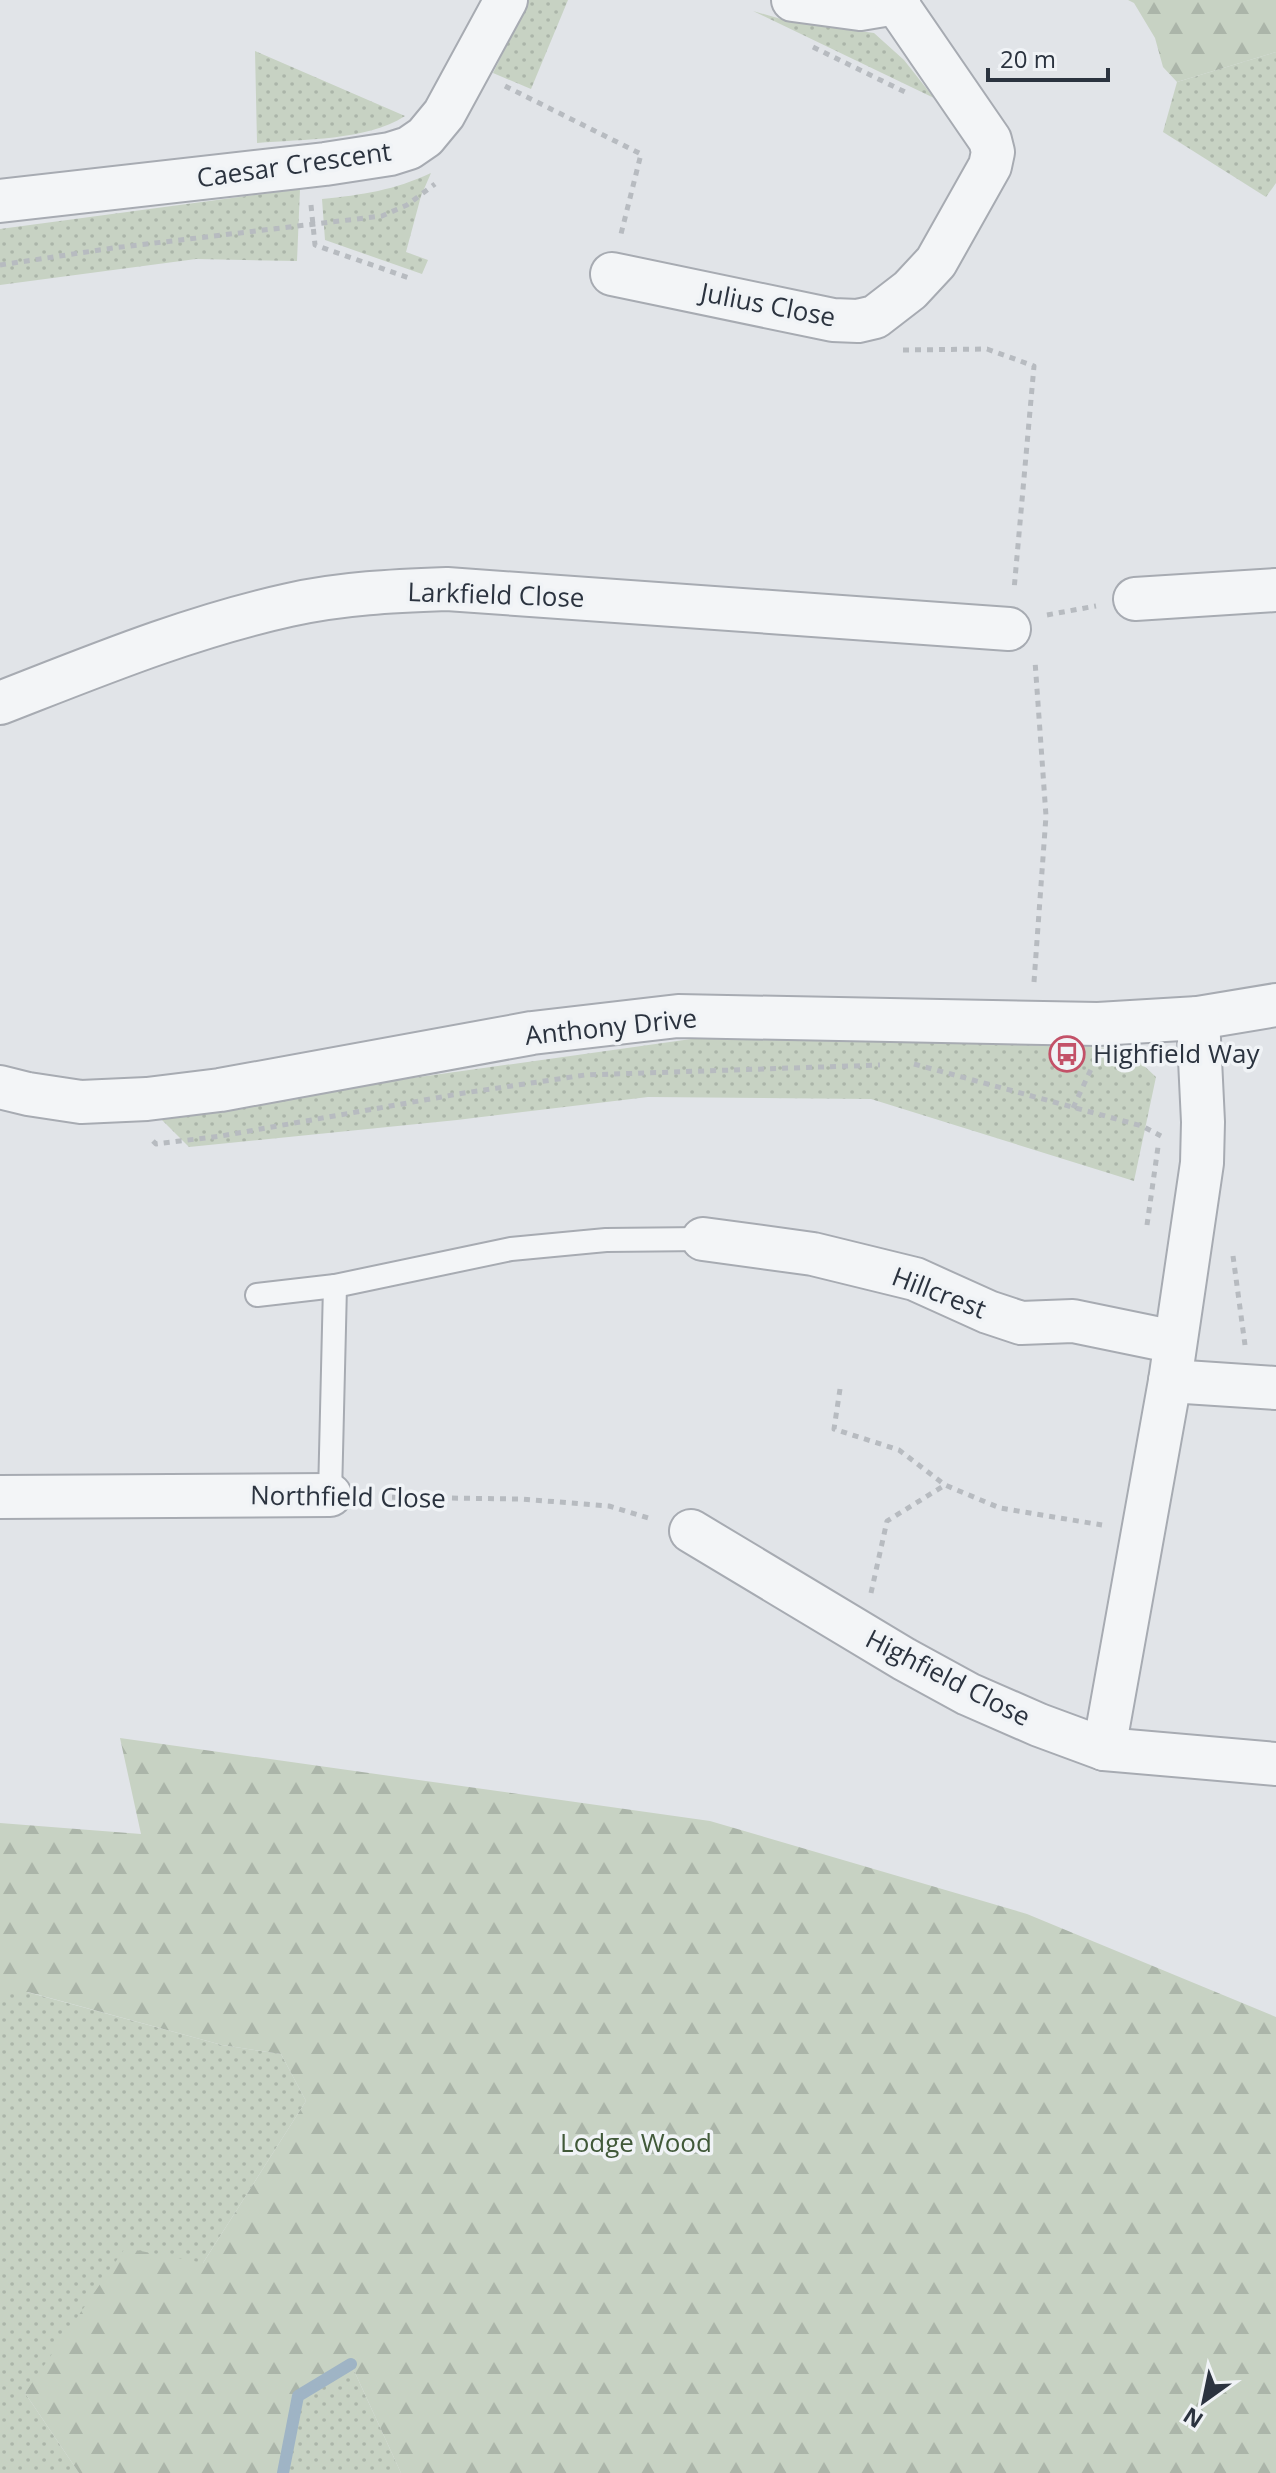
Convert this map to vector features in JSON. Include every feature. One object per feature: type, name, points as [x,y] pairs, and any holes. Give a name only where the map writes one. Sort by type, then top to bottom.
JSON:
[{"type":"street","name":"Caesar Crescent","points":[[0,201],[325,164],[409,148],[425,137],[444,114],[506,0]]},
{"type":"street","points":[[793,0],[860,9],[897,1]]},
{"type":"street","name":"Julius Close","points":[[612,274],[833,320],[858,321],[875,317],[910,290],[936,262],[990,166],[993,152],[990,140],[897,1]]},
{"type":"street","name":"Larkfield Close","points":[[0,703],[183,633],[290,605],[367,592],[447,589],[1009,629]]},
{"type":"street","points":[[1135,599],[1276,590]]},
{"type":"street","name":"Anthony Drive","points":[[0,1087],[81,1102],[147,1099],[220,1090],[532,1033],[678,1016],[1098,1024],[1198,1018],[1276,1005]]},
{"type":"street","points":[[1104,1749],[1172,1361],[1202,1163],[1198,1018]]},
{"type":"street","name":"Hillcrest","points":[[703,1239],[813,1254],[915,1279],[988,1312],[1021,1323],[1073,1321],[1172,1361],[1263,1387]]},
{"type":"street","name":"Northfield Close","points":[[0,1497],[330,1495]]},
{"type":"street","name":"Highfield Close","points":[[691,1531],[904,1659],[968,1694],[1039,1725],[1104,1749],[1276,1764]]},
{"type":"lane","points":[[257,1295],[335,1286],[511,1249],[606,1240],[703,1239]]},
{"type":"lane","points":[[330,1495],[335,1286]]},
{"type":"path","points":[[808,44],[918,98]]},
{"type":"path","points":[[504,86],[641,154],[612,274]]},
{"type":"path","points":[[0,265],[113,248],[382,216],[407,205],[438,180]]},
{"type":"path","points":[[311,201],[315,245],[409,278]]},
{"type":"path","points":[[1009,629],[1032,617],[1135,599]]},
{"type":"path","points":[[1073,1108],[1097,1056]]},
{"type":"path","points":[[900,1064],[916,1064],[1142,1126],[1167,1139]]},
{"type":"path","points":[[114,1100],[156,1144],[221,1136],[585,1075],[885,1065]]},
{"type":"path","points":[[1147,1226],[1161,1121]]},
{"type":"path","points":[[1232,1248],[1263,1387]]},
{"type":"path","points":[[840,1389],[834,1429],[899,1450],[945,1485],[1000,1508],[1143,1530]]},
{"type":"path","points":[[862,1633],[887,1521],[945,1485]]},
{"type":"path","name":"Northfield Close","points":[[330,1495],[521,1499],[609,1506],[691,1531]]},
{"type":"green space","points":[[529,0],[568,0],[531,89],[493,73]]},
{"type":"green space","points":[[1128,0],[1276,0],[1276,52],[1177,82],[1163,67],[1155,38],[1134,3]]},
{"type":"green space","points":[[753,11],[788,21],[874,33],[904,60],[934,98]]},
{"type":"green space","points":[[255,51],[405,116],[372,130],[353,134],[257,143]]},
{"type":"green space","points":[[1276,52],[1276,183],[1266,197],[1163,132],[1177,82]]},
{"type":"green space","points":[[431,173],[421,196],[406,252],[428,260],[422,274],[325,240],[322,199],[378,191]]},
{"type":"green space","points":[[300,189],[297,261],[196,259],[0,285],[0,229]]},
{"type":"green space","points":[[748,1031],[1126,1049],[1156,1077],[1134,1181],[871,1099],[648,1097],[189,1147],[156,1114]]},
{"type":"green space","name":"Lodge Wood","points":[[120,1738],[710,1821],[1027,1914],[1276,2017],[1276,2473],[401,2473],[351,2364],[298,2396],[283,2473],[79,2473],[25,2393],[125,2248],[203,2263],[306,2101],[281,2054],[222,2045],[28,1992],[0,1992],[0,1823],[141,1834]]},
{"type":"green space","points":[[0,1992],[27,1992],[222,2045],[281,2054],[306,2101],[203,2263],[25,2393],[79,2473],[0,2473]]},
{"type":"green space","points":[[351,2364],[401,2473],[283,2473],[298,2396]]},
{"type":"waterway","points":[[283,2473],[298,2396],[351,2364]]},
{"type":"place","name":"Highfield Way","points":[[1067,1054]]}]
